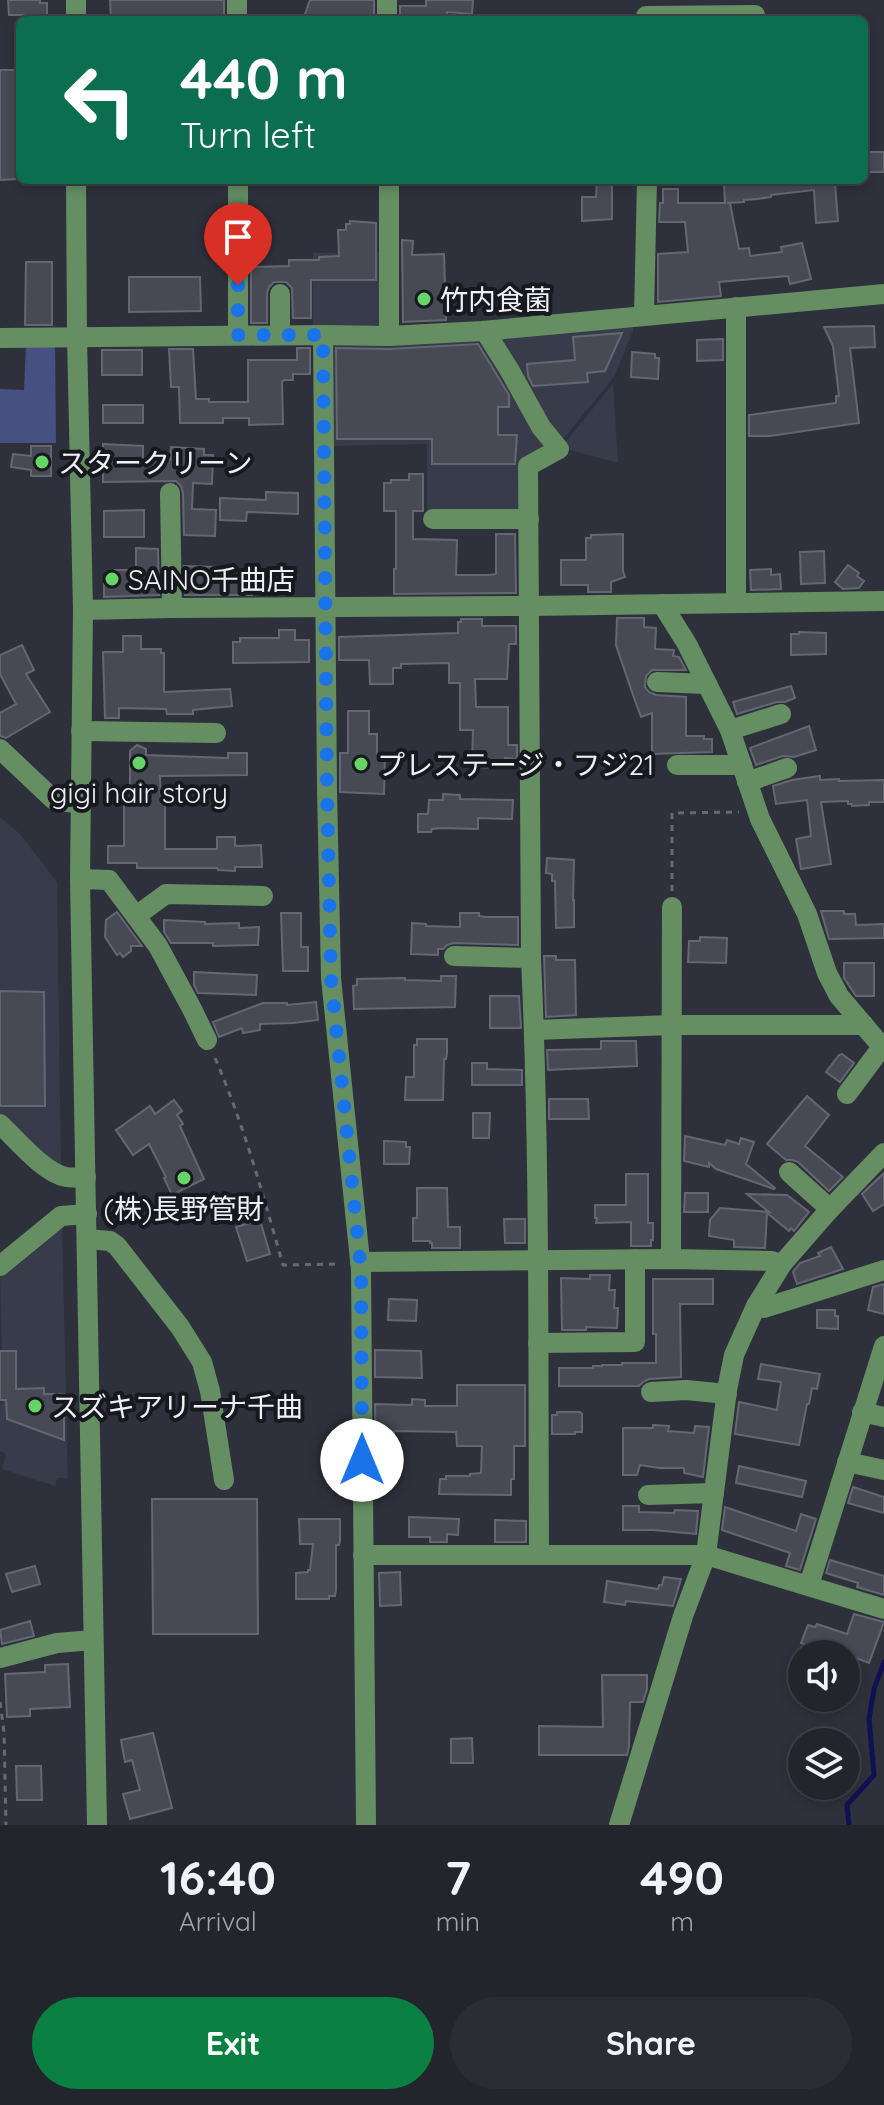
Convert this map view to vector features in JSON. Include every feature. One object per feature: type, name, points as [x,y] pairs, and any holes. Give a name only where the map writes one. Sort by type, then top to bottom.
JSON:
[{"type":"street","points":[[647,12],[755,15]]},
{"type":"street","points":[[76,184],[83,610],[80,879],[97,1825]]},
{"type":"street","points":[[238,184],[238,335]]},
{"type":"street","points":[[389,184],[389,336]]},
{"type":"street","points":[[644,315],[647,184]]},
{"type":"street","points":[[280,294],[280,335]]},
{"type":"street","points":[[0,338],[389,336],[485,331],[884,294]]},
{"type":"street","points":[[736,307],[736,603]]},
{"type":"street","points":[[485,331],[541,427],[559,449],[528,466],[539,1553]]},
{"type":"street","points":[[323,335],[331,978],[360,1262],[366,1825]]},
{"type":"street","points":[[170,493],[172,608]]},
{"type":"street","points":[[433,519],[529,519]]},
{"type":"street","points":[[83,610],[884,601]]},
{"type":"street","points":[[662,604],[687,644],[730,730],[757,812],[807,914],[827,973],[839,996],[878,1038]]},
{"type":"street","points":[[657,682],[707,684]]},
{"type":"street","points":[[730,730],[781,714]]},
{"type":"street","points":[[81,731],[216,733]]},
{"type":"street","points":[[0,749],[54,800],[81,804]]},
{"type":"street","points":[[677,765],[744,774],[787,768]]},
{"type":"street","points":[[80,879],[109,880],[158,946],[207,1040]]},
{"type":"street","points":[[136,916],[166,894],[263,896]]},
{"type":"street","points":[[671,1259],[672,907]]},
{"type":"street","points":[[454,956],[531,958]]},
{"type":"street","points":[[534,1030],[672,1025],[878,1038]]},
{"type":"street","points":[[847,1094],[878,1038]]},
{"type":"street","points":[[0,1124],[57,1174],[86,1177]]},
{"type":"street","points":[[619,1825],[683,1616],[706,1555],[734,1355],[756,1306],[782,1264],[884,1153]]},
{"type":"street","points":[[789,1172],[830,1209]]},
{"type":"street","points":[[0,1266],[61,1216],[87,1214]]},
{"type":"street","points":[[87,1239],[110,1241],[117,1246],[180,1327],[202,1362],[210,1391],[224,1480]]},
{"type":"street","points":[[538,1343],[635,1342],[635,1259]]},
{"type":"street","points":[[360,1262],[671,1259],[772,1261],[782,1264]]},
{"type":"street","points":[[756,1306],[764,1308],[884,1270]]},
{"type":"street","points":[[809,1585],[884,1346]]},
{"type":"street","points":[[651,1392],[686,1390],[727,1394]]},
{"type":"street","points":[[862,1412],[884,1417]]},
{"type":"street","points":[[847,1462],[884,1470]]},
{"type":"street","points":[[648,1495],[714,1493]]},
{"type":"street","points":[[363,1555],[706,1555],[884,1609]]},
{"type":"street","points":[[0,1658],[57,1643],[93,1640]]},
{"type":"path","points":[[672,907],[672,813],[757,812]]},
{"type":"path","points":[[207,1040],[260,1183],[283,1265],[360,1262]]},
{"type":"path","points":[[0,1702],[4,1732],[6,1825]]},
{"type":"shaded area","points":[[383,252],[383,327],[313,327],[313,253]]},
{"type":"shaded area","points":[[633,326],[614,377],[560,440],[495,340]]},
{"type":"shaded area","points":[[482,340],[549,445],[518,515],[427,514],[427,444],[332,446],[330,343]]},
{"type":"shaded area","points":[[26,345],[55,346],[56,443],[0,443],[0,389],[24,390]]},
{"type":"shaded area","points":[[613,384],[618,463],[567,449],[562,443]]},
{"type":"shaded area","points":[[0,817],[20,834],[57,882],[61,1169],[0,1120]]},
{"type":"shaded area","points":[[62,1224],[68,1478],[57,1478],[55,1486],[2,1469],[6,1454],[0,1451],[0,1404],[3,1403],[0,1274]]},
{"type":"building","points":[[8,0],[40,0],[40,3],[47,3],[47,16],[9,15]]},
{"type":"building","points":[[110,0],[224,0],[224,16],[111,16]]},
{"type":"building","points":[[310,0],[374,0],[374,16],[304,16]]},
{"type":"building","points":[[426,0],[473,0],[472,14],[447,12],[447,16],[400,16],[400,6],[426,6]]},
{"type":"building","points":[[0,70],[16,70],[16,179],[0,180]]},
{"type":"building","points":[[868,152],[884,152],[884,172],[868,172]]},
{"type":"building","points":[[597,184],[612,184],[612,219],[582,221],[582,197],[596,197]]},
{"type":"building","points":[[724,184],[835,184],[838,221],[816,223],[814,190],[727,203],[730,203],[739,249],[749,248],[750,256],[782,252],[781,247],[802,243],[811,279],[790,284],[788,276],[719,282],[721,296],[658,302],[658,254],[688,252],[685,222],[659,222],[663,189],[678,189],[678,203],[725,203]]},
{"type":"building","points":[[350,221],[376,223],[376,280],[311,280],[311,318],[293,318],[292,288],[286,282],[274,282],[267,293],[267,323],[251,323],[251,267],[289,266],[289,260],[339,256],[338,230],[346,230],[346,224]]},
{"type":"building","name":"竹内食菌","points":[[402,240],[413,241],[412,255],[444,254],[446,320],[403,322]]},
{"type":"building","points":[[26,262],[52,262],[52,325],[25,325]]},
{"type":"building","points":[[129,277],[200,277],[201,311],[129,312]]},
{"type":"building","points":[[874,326],[875,347],[850,348],[859,423],[770,436],[749,436],[749,415],[836,403],[836,396],[839,396],[833,346],[824,327]]},
{"type":"building","points":[[622,333],[605,371],[587,373],[588,382],[533,386],[527,364],[575,360],[573,337]]},
{"type":"building","points":[[723,339],[723,360],[697,361],[697,340]]},
{"type":"building","points":[[478,344],[509,395],[509,407],[498,407],[498,435],[517,435],[515,464],[432,464],[432,439],[337,439],[336,348],[389,349]]},
{"type":"building","points":[[297,348],[310,348],[310,374],[293,374],[293,380],[282,382],[283,424],[249,425],[249,418],[223,418],[223,423],[180,423],[179,387],[171,387],[169,349],[193,349],[196,399],[248,402],[248,360],[297,360]]},
{"type":"building","points":[[102,350],[142,350],[142,375],[102,375]]},
{"type":"building","points":[[632,352],[655,354],[655,358],[659,358],[658,379],[631,377]]},
{"type":"building","points":[[103,405],[143,405],[143,423],[103,423]]},
{"type":"building","points":[[103,444],[143,446],[143,459],[170,460],[171,447],[204,449],[204,455],[213,455],[212,484],[193,483],[192,509],[216,510],[215,536],[184,535],[183,493],[176,481],[103,482]]},
{"type":"building","points":[[31,446],[51,446],[51,476],[31,476],[31,470],[11,467],[13,454],[31,456]]},
{"type":"building","points":[[409,474],[423,474],[423,511],[413,511],[413,539],[457,540],[456,575],[489,575],[496,574],[496,534],[515,534],[516,593],[394,594],[396,511],[384,511],[384,483],[409,480]]},
{"type":"building","points":[[266,492],[298,493],[298,514],[247,512],[246,521],[220,520],[220,498],[266,500]]},
{"type":"building","points":[[144,510],[144,537],[104,537],[104,511]]},
{"type":"building","points":[[623,534],[625,577],[611,582],[611,592],[588,592],[588,585],[561,585],[561,560],[586,560],[586,538],[591,538],[591,535]]},
{"type":"building","points":[[136,548],[158,549],[159,595],[104,597],[104,577],[108,577],[108,572],[136,570]]},
{"type":"building","points":[[824,551],[825,583],[801,584],[800,552]]},
{"type":"building","points":[[848,565],[864,581],[859,588],[843,589],[835,582]]},
{"type":"building","points":[[184,566],[217,567],[216,576],[253,577],[252,595],[185,595]]},
{"type":"building","points":[[771,569],[771,575],[780,574],[781,589],[751,590],[750,570]]},
{"type":"building","points":[[617,618],[644,618],[644,627],[656,628],[655,649],[674,650],[673,656],[679,657],[686,670],[652,670],[646,676],[645,687],[656,695],[686,697],[686,736],[712,739],[712,752],[652,754],[652,713],[641,717],[616,645]]},
{"type":"building","points":[[461,619],[482,619],[482,626],[516,626],[516,644],[509,644],[507,679],[475,679],[476,707],[508,707],[508,745],[517,745],[517,759],[505,758],[505,768],[472,767],[473,730],[460,730],[460,683],[449,683],[449,663],[401,664],[401,668],[393,668],[393,684],[370,684],[369,660],[339,660],[339,637],[458,633]]},
{"type":"building","points":[[279,630],[295,630],[295,640],[309,640],[309,662],[233,663],[233,642],[240,642],[240,638],[279,638]]},
{"type":"building","points":[[826,633],[826,654],[791,655],[791,634]]},
{"type":"building","points":[[123,636],[141,636],[141,649],[161,649],[164,653],[164,692],[230,689],[232,706],[193,710],[193,714],[167,714],[166,709],[119,708],[119,718],[105,718],[103,652],[123,652]]},
{"type":"building","points":[[22,645],[34,670],[26,674],[50,712],[6,738],[0,736],[0,713],[16,704],[0,674],[0,655]]},
{"type":"building","points":[[791,686],[795,698],[737,714],[733,702]]},
{"type":"building","points":[[348,711],[369,711],[369,734],[377,734],[377,754],[385,754],[384,794],[340,792],[340,753],[348,753]]},
{"type":"building","points":[[809,726],[816,750],[756,765],[750,748]]},
{"type":"building","points":[[137,745],[146,749],[146,755],[228,758],[228,753],[247,753],[247,775],[160,776],[161,803],[165,803],[165,849],[217,849],[217,837],[235,837],[235,846],[261,845],[262,867],[235,867],[235,871],[217,868],[137,868],[137,863],[108,863],[108,846],[124,846],[124,803],[130,803],[130,751]]},
{"type":"building","points":[[820,776],[820,780],[884,780],[884,802],[852,806],[848,801],[821,802],[831,864],[801,869],[796,839],[811,836],[807,800],[776,804],[773,786]]},
{"type":"building","points":[[443,794],[460,795],[460,799],[513,800],[512,819],[478,818],[478,829],[441,828],[418,832],[418,814],[428,814],[429,800],[443,800]]},
{"type":"building","points":[[547,858],[574,860],[574,927],[556,928],[555,881],[552,881],[552,874],[546,873]]},
{"type":"building","points":[[821,911],[855,914],[856,925],[884,924],[884,938],[829,939]]},
{"type":"building","points":[[117,912],[142,946],[131,946],[131,951],[123,957],[120,953],[117,955],[105,937],[106,920]]},
{"type":"building","points":[[281,913],[301,913],[301,947],[308,947],[308,971],[283,971]]},
{"type":"building","points":[[460,913],[518,917],[518,945],[454,943],[438,949],[438,955],[411,954],[412,923],[460,927]]},
{"type":"building","points":[[164,920],[239,923],[239,928],[259,927],[258,945],[171,943],[164,932]]},
{"type":"building","points":[[700,937],[727,938],[726,963],[688,962],[689,941],[700,941]]},
{"type":"building","points":[[544,956],[556,956],[556,960],[575,960],[576,1015],[546,1017]]},
{"type":"building","points":[[844,963],[874,963],[874,996],[856,996],[844,978]]},
{"type":"building","points":[[194,972],[257,975],[256,995],[198,993],[194,985]]},
{"type":"building","points":[[441,976],[456,976],[455,1007],[354,1009],[353,986],[357,985],[357,979],[441,981]]},
{"type":"building","points":[[0,991],[44,992],[45,1106],[0,1106]]},
{"type":"building","points":[[490,996],[519,996],[521,1028],[490,1028]]},
{"type":"building","points":[[316,1002],[318,1020],[260,1024],[260,1030],[243,1033],[242,1028],[219,1037],[213,1022],[263,1003],[287,1005]]},
{"type":"building","points":[[417,1039],[447,1039],[443,1100],[405,1100],[406,1077],[414,1077],[414,1045],[417,1045]]},
{"type":"building","points":[[601,1041],[636,1041],[637,1066],[548,1070],[547,1050],[601,1049]]},
{"type":"building","points":[[842,1054],[854,1063],[840,1082],[826,1072]]},
{"type":"building","points":[[472,1063],[487,1063],[487,1069],[522,1070],[522,1085],[472,1085]]},
{"type":"building","points":[[807,1096],[829,1115],[805,1146],[843,1177],[829,1191],[798,1162],[786,1160],[767,1144]]},
{"type":"building","points":[[549,1099],[588,1099],[589,1119],[549,1119]]},
{"type":"building","points":[[174,1100],[182,1111],[177,1115],[183,1124],[180,1126],[204,1179],[172,1195],[149,1144],[133,1155],[116,1130],[150,1106],[155,1114]]},
{"type":"building","points":[[473,1113],[490,1113],[489,1138],[473,1138]]},
{"type":"building","points":[[685,1136],[725,1145],[727,1140],[739,1144],[741,1138],[754,1142],[746,1164],[775,1188],[716,1169],[709,1163],[709,1167],[684,1161]]},
{"type":"building","points":[[384,1141],[406,1142],[406,1147],[410,1147],[409,1164],[384,1164]]},
{"type":"building","points":[[884,1173],[884,1204],[873,1211],[862,1194]]},
{"type":"building","points":[[626,1174],[648,1174],[648,1223],[653,1223],[651,1246],[631,1246],[631,1222],[596,1223],[595,1205],[626,1205]]},
{"type":"building","points":[[417,1188],[447,1188],[448,1227],[460,1227],[460,1248],[432,1248],[430,1241],[413,1241]]},
{"type":"building","points":[[685,1193],[708,1193],[708,1212],[684,1212]]},
{"type":"building","points":[[747,1194],[787,1195],[809,1212],[794,1231],[791,1228],[789,1231],[767,1213],[765,1248],[734,1247],[734,1240],[709,1236],[710,1220],[720,1208],[769,1212]]},
{"type":"building","points":[[504,1219],[525,1219],[525,1243],[505,1243]]},
{"type":"building","points":[[260,1220],[270,1254],[247,1261],[236,1227]]},
{"type":"building","points":[[831,1247],[843,1269],[797,1284],[793,1272],[800,1263],[820,1256],[818,1253]]},
{"type":"building","points":[[590,1275],[610,1275],[609,1290],[615,1290],[614,1308],[618,1308],[617,1328],[562,1330],[561,1278],[590,1279]]},
{"type":"building","points":[[653,1279],[713,1279],[713,1304],[680,1304],[681,1377],[649,1379],[639,1386],[559,1386],[559,1368],[656,1363]]},
{"type":"building","points":[[884,1284],[884,1314],[868,1310],[873,1287]]},
{"type":"building","points":[[389,1299],[417,1300],[416,1321],[388,1320]]},
{"type":"building","points":[[817,1310],[835,1310],[838,1329],[817,1328]]},
{"type":"building","points":[[375,1350],[421,1351],[422,1378],[375,1377]]},
{"type":"building","name":"スズキアリーナ千曲","points":[[0,1351],[16,1351],[16,1389],[44,1388],[44,1394],[64,1394],[64,1440],[7,1419],[6,1400],[0,1400]]},
{"type":"building","points":[[761,1364],[820,1374],[817,1389],[812,1388],[807,1404],[799,1445],[735,1434],[739,1402],[777,1410],[781,1382],[758,1379]]},
{"type":"building","points":[[457,1385],[525,1385],[525,1446],[514,1446],[511,1495],[439,1494],[440,1479],[446,1479],[446,1476],[481,1473],[482,1446],[457,1446],[456,1432],[394,1431],[394,1436],[387,1435],[387,1455],[376,1455],[375,1404],[412,1405],[412,1399],[425,1400],[425,1406],[457,1406]]},
{"type":"building","points":[[557,1412],[580,1412],[582,1432],[552,1434],[552,1415],[557,1415]]},
{"type":"building","points":[[653,1425],[669,1426],[668,1431],[694,1433],[695,1426],[709,1427],[703,1477],[684,1473],[684,1468],[640,1465],[637,1475],[623,1475],[623,1428],[653,1428]]},
{"type":"building","points":[[739,1466],[806,1481],[802,1497],[736,1483]]},
{"type":"building","points":[[853,1487],[884,1497],[884,1513],[848,1503]]},
{"type":"building","points":[[152,1499],[257,1499],[258,1634],[153,1634]]},
{"type":"building","points":[[623,1506],[639,1506],[639,1512],[698,1511],[696,1534],[623,1530]]},
{"type":"building","points":[[725,1507],[796,1531],[801,1514],[816,1519],[800,1570],[786,1566],[790,1553],[722,1530]]},
{"type":"building","points":[[409,1517],[459,1519],[458,1535],[447,1534],[447,1542],[430,1542],[430,1537],[409,1537]]},
{"type":"building","points":[[299,1519],[340,1519],[340,1541],[336,1545],[336,1590],[335,1596],[329,1596],[329,1599],[296,1599],[296,1573],[310,1570],[313,1544],[300,1544]]},
{"type":"building","points":[[495,1520],[526,1521],[526,1542],[495,1542]]},
{"type":"building","points":[[830,1560],[884,1576],[884,1595],[826,1573]]},
{"type":"building","points":[[35,1566],[40,1584],[12,1592],[6,1574]]},
{"type":"building","points":[[400,1572],[401,1605],[380,1606],[379,1573]]},
{"type":"building","points":[[664,1577],[681,1579],[673,1606],[604,1602],[607,1581],[658,1589]]},
{"type":"building","points":[[854,1614],[884,1622],[869,1663],[860,1659],[860,1640],[802,1640],[808,1625],[815,1627],[817,1624],[847,1634]]},
{"type":"building","points":[[30,1621],[34,1636],[2,1644],[0,1630]]},
{"type":"building","points":[[68,1664],[70,1707],[30,1709],[30,1716],[7,1717],[5,1674],[45,1672],[45,1665]]},
{"type":"building","points":[[602,1675],[647,1675],[643,1702],[630,1702],[627,1755],[539,1755],[539,1726],[603,1727]]},
{"type":"building","points":[[153,1733],[172,1808],[130,1819],[123,1794],[140,1790],[132,1760],[125,1762],[121,1740]]},
{"type":"building","points":[[472,1738],[473,1763],[451,1763],[451,1739]]},
{"type":"building","points":[[16,1766],[41,1766],[42,1800],[17,1800]]},
{"type":"waterway","points":[[849,1825],[847,1805],[874,1775],[869,1719],[874,1689],[884,1662]]},
{"type":"place","name":"竹内食菌","points":[[424,299]]},
{"type":"place","name":"スタークリーン","points":[[42,462]]},
{"type":"place","name":"SAINO千曲店","points":[[112,579]]},
{"type":"place","name":"gigi hair story","points":[[139,763]]},
{"type":"place","name":"プレステージ・フジ21","points":[[361,764]]},
{"type":"place","name":"(株)長野管財","points":[[184,1178]]},
{"type":"place","name":"スズキアリーナ千曲","points":[[35,1406]]},
{"type":"route","points":[[238,285],[238,335],[323,335],[331,978],[361,1270],[362,1460]]}]
